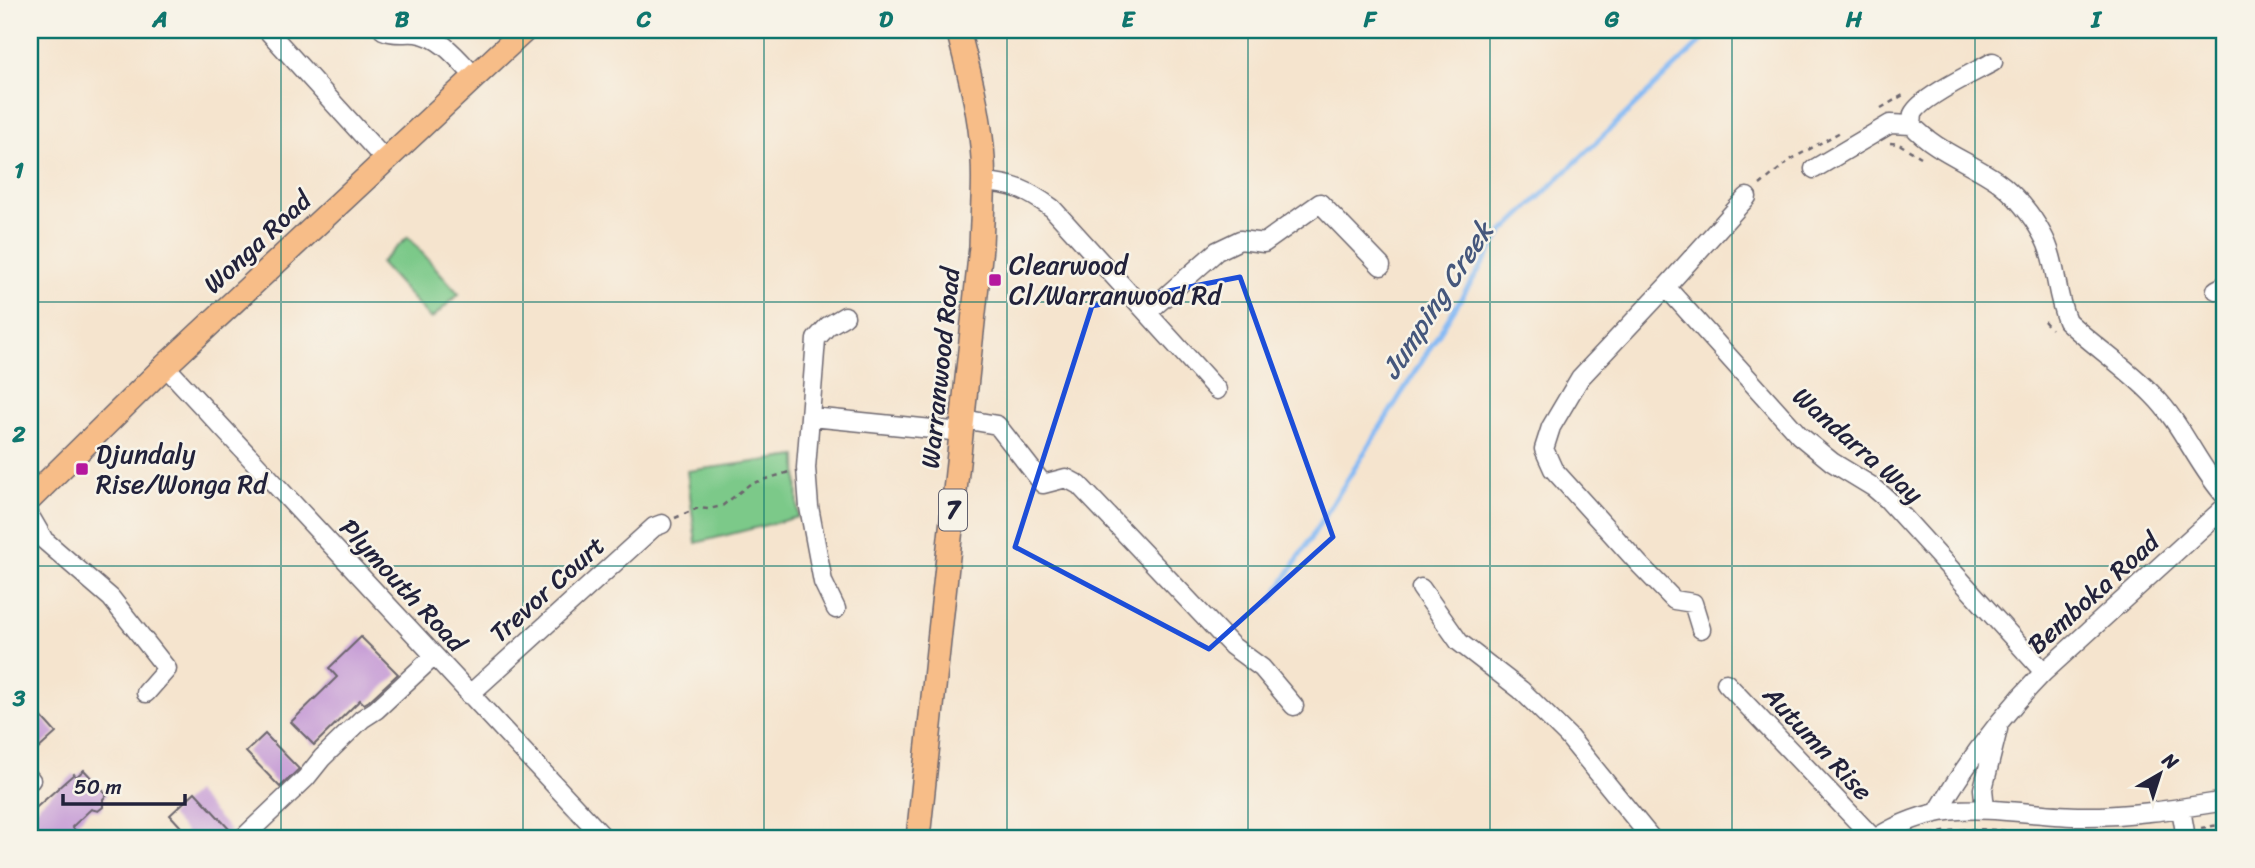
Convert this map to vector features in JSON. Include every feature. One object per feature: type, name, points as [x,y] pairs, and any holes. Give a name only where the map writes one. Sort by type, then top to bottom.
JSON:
[{"type":"main road","name":"Wonga Road","points":[[30,499],[165,366],[525,30]]},
{"type":"main road","name":"Warranwood Road","points":[[918,838],[981,247],[984,182],[982,139],[958,30]]},
{"type":"street","points":[[267,30],[386,161]]},
{"type":"street","points":[[383,30],[429,37],[453,54],[475,77]]},
{"type":"street","points":[[1912,125],[1913,114],[1921,104],[1993,62]]},
{"type":"street","points":[[1814,169],[1890,124],[1912,125],[1927,139],[1998,182],[2021,204],[2043,235],[2054,268],[2060,305],[2067,321],[2154,395],[2178,425],[2225,496]]},
{"type":"street","points":[[984,182],[1010,184],[1032,193],[1052,208],[1217,390]]},
{"type":"street","points":[[1701,629],[1693,603],[1674,600],[1640,565],[1553,469],[1544,449],[1551,427],[1580,378],[1747,197]]},
{"type":"street","points":[[1148,312],[1217,251],[1240,240],[1264,243],[1320,203],[1381,266]]},
{"type":"street","name":"Wandarra Way","points":[[1666,287],[1799,435],[1832,462],[1873,486],[2044,672]]},
{"type":"street","points":[[836,608],[823,582],[809,507],[806,468],[816,339],[828,326],[845,316]]},
{"type":"street","name":"Plymouth Road","points":[[165,366],[604,838]]},
{"type":"street","points":[[812,417],[997,425],[1043,484],[1066,478],[1079,485],[1233,646],[1262,668],[1294,706]]},
{"type":"street","name":"Bemboka Road","points":[[1938,811],[1964,766],[2044,672],[2225,507]]},
{"type":"street","points":[[30,516],[44,540],[111,598],[167,669],[146,693]]},
{"type":"street","name":"Trevor Court","points":[[469,695],[654,527],[662,524]]},
{"type":"street","points":[[1421,588],[1459,642],[1521,690],[1568,736],[1651,838]]},
{"type":"street","points":[[243,838],[306,778],[322,758],[362,719],[376,710],[433,657]]},
{"type":"street","name":"Autumn Rise","points":[[1726,683],[1874,838]]},
{"type":"street","name":"Bemboka Road","points":[[1985,808],[1983,789],[2000,721]]},
{"type":"street","points":[[1874,838],[1910,819],[1938,811],[1985,808],[2077,816],[2118,816],[2225,801]]},
{"type":"street","points":[[2181,809],[2186,838]]},
{"type":"path","points":[[1873,113],[1909,92]]},
{"type":"path","points":[[1747,197],[1790,160],[1851,125]]},
{"type":"path","points":[[662,524],[698,508],[722,506],[762,478],[806,468]]},
{"type":"highlighted area","points":[[1240,277],[1333,537],[1209,649],[1015,547],[1092,306]]},
{"type":"green space","points":[[408,237],[459,294],[431,319],[380,263]]},
{"type":"green space","points":[[797,456],[798,517],[696,543],[687,471]]},
{"type":"building","points":[[361,637],[398,674],[369,701],[364,704],[360,700],[314,745],[291,722],[337,677],[329,668]]},
{"type":"building","points":[[30,704],[56,733],[36,751],[30,744]]},
{"type":"building","points":[[265,734],[299,769],[280,787],[246,752]]},
{"type":"building","points":[[84,770],[107,795],[103,799],[103,807],[98,811],[91,809],[72,827],[82,838],[35,838],[30,833],[30,813],[74,774],[76,777]]},
{"type":"building","points":[[195,792],[230,830],[221,838],[191,838],[170,815]]},
{"type":"waterway","name":"Jumping Creek","points":[[1272,600],[1502,233],[1713,30]]},
{"type":"place","name":"Clearwood Cl/Warranwood Rd","points":[[995,280]]},
{"type":"place","name":"Djundaly Rise/Wonga Rd","points":[[82,469]]}]
